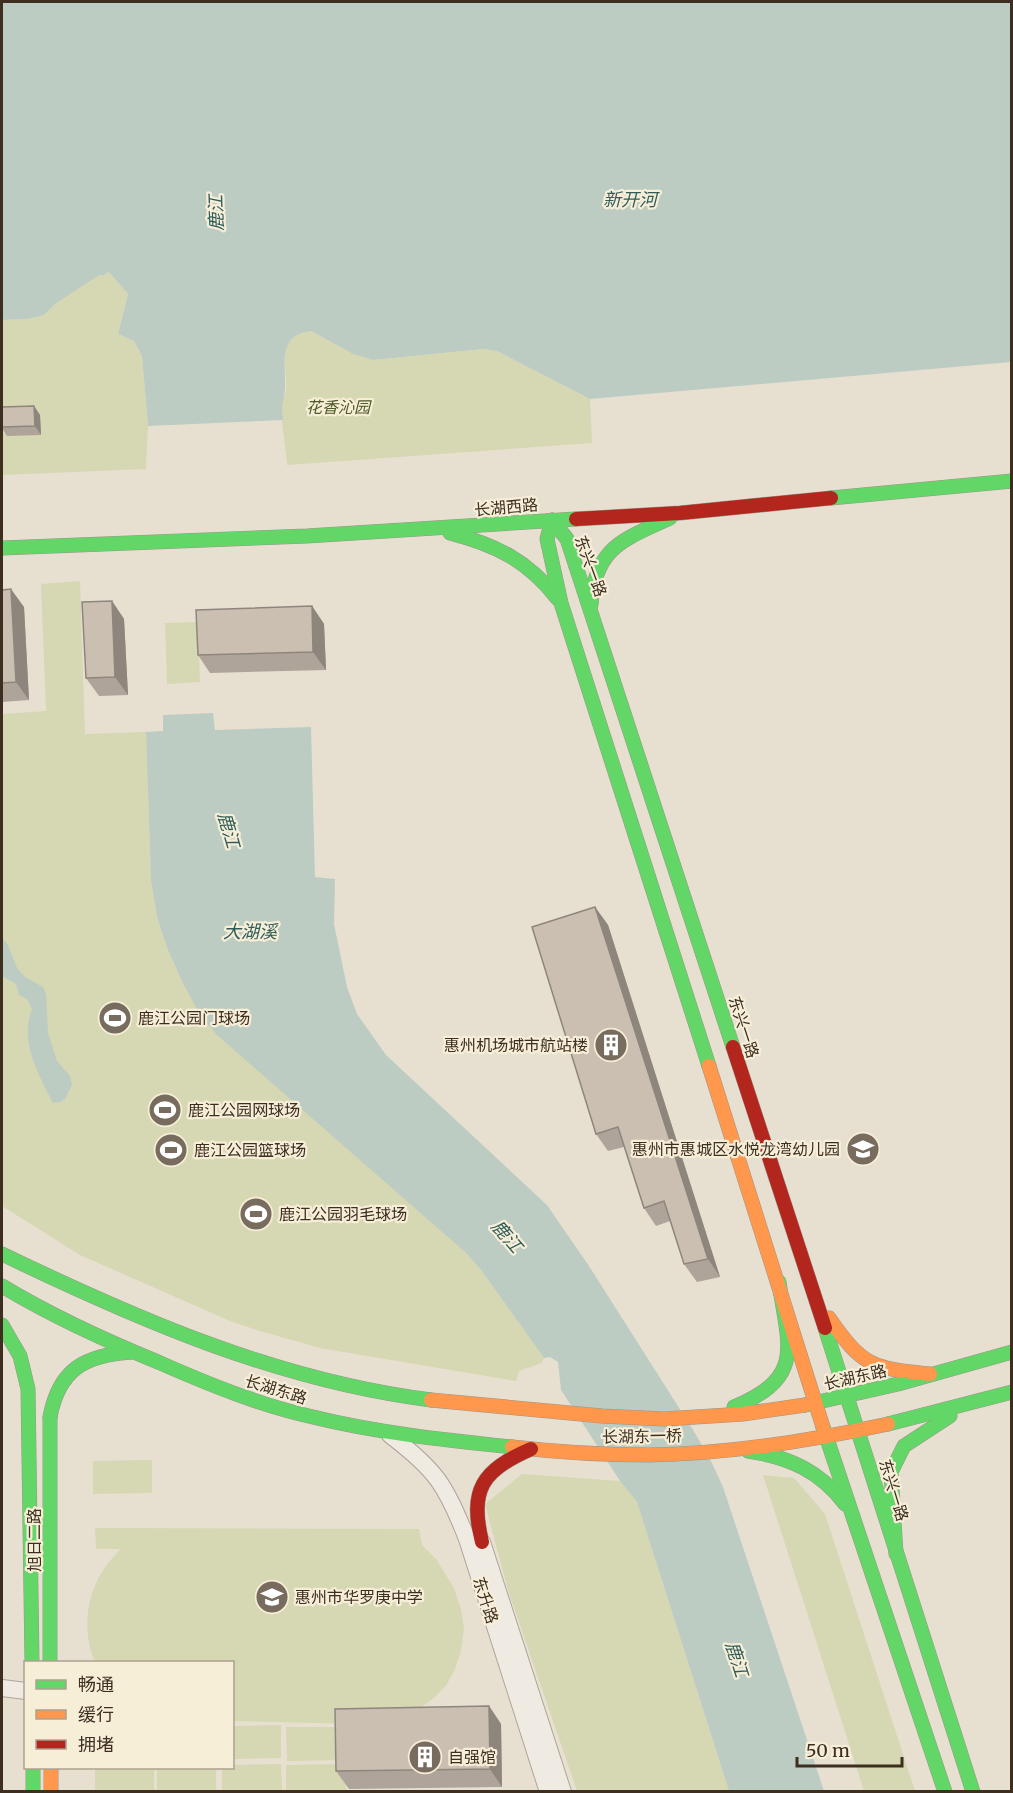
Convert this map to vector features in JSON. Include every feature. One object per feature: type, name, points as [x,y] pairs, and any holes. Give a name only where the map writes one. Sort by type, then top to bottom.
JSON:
[{"type":"street","name":"长湖西路","points":[[2,548],[307,537],[437,529],[680,513],[1011,482]]},
{"type":"street","points":[[592,616],[591,587],[597,567],[609,551],[629,537],[680,513]]},
{"type":"street","name":"东兴一路","points":[[552,520],[547,539],[561,603],[826,1435],[945,1791]]},
{"type":"street","name":"东兴一路","points":[[552,520],[567,539],[816,1299],[973,1791]]},
{"type":"street","points":[[437,529],[512,554],[535,572],[561,603]]},
{"type":"street","name":"长湖东路","points":[[2,1241],[65,1285]]},
{"type":"street","name":"长湖东路","points":[[2,1254],[138,1317],[240,1357],[308,1378],[435,1401],[546,1412]]},
{"type":"street","points":[[703,1418],[755,1398],[768,1390],[781,1377],[788,1352],[779,1282]]},
{"type":"street","name":"长湖东路","points":[[2,1286],[84,1331],[264,1404],[308,1416],[386,1432],[561,1452]]},
{"type":"street","points":[[816,1299],[852,1350],[864,1360],[891,1370],[938,1374]]},
{"type":"street","name":"旭日二路","points":[[2,1325],[23,1365],[29,1396],[32,1661]]},
{"type":"street","name":"旭日二路","points":[[50,1661],[50,1417],[58,1388],[73,1368],[94,1358],[132,1352]]},
{"type":"street","name":"长湖东路","points":[[703,1418],[847,1397],[938,1374],[1011,1352]]},
{"type":"street","points":[[723,1449],[858,1429],[968,1405],[1011,1392]]},
{"type":"street","points":[[896,1554],[891,1472],[904,1446],[968,1405]]},
{"type":"street","name":"长湖东一桥","points":[[546,1412],[599,1416],[703,1418]]},
{"type":"street","name":"东升路","points":[[386,1432],[425,1463],[449,1496],[467,1539],[548,1791]]},
{"type":"street","points":[[482,1542],[476,1510],[476,1499],[480,1488],[503,1464],[531,1449]]},
{"type":"street","points":[[723,1449],[768,1454],[807,1467],[832,1487],[854,1517]]},
{"type":"street","name":"长湖东一桥","points":[[561,1452],[651,1455],[723,1449]]},
{"type":"street","name":"东升路","points":[[482,1542],[563,1791]]},
{"type":"street","points":[[2,1688],[24,1691]]},
{"type":"street","points":[[33,1769],[33,1791]]},
{"type":"street","points":[[51,1769],[51,1791]]},
{"type":"green space","points":[[109,272],[128,294],[118,334],[134,341],[142,356],[148,426],[146,469],[2,475],[2,320],[27,319],[44,315],[55,304],[99,274],[104,275]]},
{"type":"green space","name":"花香沁园","points":[[311,331],[353,354],[373,360],[483,349],[497,351],[590,399],[592,443],[287,465],[282,426],[282,400],[286,391],[285,354],[287,345],[292,339],[299,334]]},
{"type":"green space","points":[[80,581],[85,734],[146,732],[151,881],[157,917],[167,948],[182,981],[465,1252],[481,1270],[544,1358],[542,1363],[519,1371],[516,1381],[320,1348],[230,1321],[80,1255],[2,1206],[2,714],[46,711],[41,584]]},
{"type":"green space","points":[[198,622],[200,682],[167,684],[165,623]]},
{"type":"green space","points":[[152,1460],[152,1493],[93,1494],[93,1461]]},
{"type":"green space","points":[[522,1474],[620,1481],[637,1502],[729,1791],[577,1791],[508,1590],[485,1504]]},
{"type":"green space","points":[[763,1475],[794,1478],[825,1514],[915,1791],[864,1791]]},
{"type":"green space","points":[[95,1528],[419,1529],[422,1545],[436,1559],[454,1588],[461,1609],[464,1629],[461,1651],[447,1684],[419,1709],[355,1724],[234,1721],[234,1661],[95,1661],[88,1632],[90,1601],[101,1573],[121,1549],[96,1549]]},
{"type":"green space","points":[[281,1725],[281,1758],[234,1759],[234,1726]]},
{"type":"green space","points":[[286,1727],[345,1727],[346,1760],[287,1761]]},
{"type":"green space","points":[[281,1764],[282,1791],[222,1791],[222,1769],[234,1769],[234,1765]]},
{"type":"green space","points":[[345,1764],[346,1791],[286,1791],[286,1765]]},
{"type":"green space","points":[[95,1769],[154,1769],[154,1791],[95,1791]]},
{"type":"green space","points":[[157,1769],[216,1769],[216,1791],[157,1791]]},
{"type":"water","name":"新开河","points":[[2,2],[1011,2],[1011,362],[590,399],[497,351],[483,349],[373,360],[353,354],[311,331],[300,334],[288,344],[285,360],[283,420],[148,426],[142,356],[134,341],[118,334],[128,294],[109,272],[99,275],[55,304],[44,315],[27,319],[2,320]]},
{"type":"water","name":"大湖溪","points":[[213,713],[215,730],[311,727],[315,877],[335,879],[334,924],[347,987],[357,1014],[386,1055],[547,1205],[589,1266],[695,1433],[723,1487],[824,1791],[729,1791],[637,1502],[620,1481],[561,1390],[558,1362],[550,1357],[544,1358],[481,1270],[465,1252],[217,1035],[200,1015],[167,948],[157,917],[151,881],[146,732],[163,731],[163,715]]},
{"type":"water","points":[[2,938],[8,945],[17,968],[25,977],[43,987],[46,994],[48,1033],[57,1061],[70,1076],[72,1085],[65,1099],[60,1102],[53,1103],[32,1058],[28,1034],[32,1010],[28,1000],[19,995],[16,984],[2,976]]},
{"type":"building","points":[[34,406],[35,426],[2,427],[2,407]]},
{"type":"building","points":[[11,589],[16,682],[2,683],[2,590]]},
{"type":"building","points":[[112,601],[115,677],[86,678],[82,602]]},
{"type":"building","points":[[312,606],[313,652],[198,655],[196,610]]},
{"type":"building","name":"惠州机场城市航站楼","points":[[595,907],[708,1259],[684,1264],[664,1201],[644,1208],[618,1127],[596,1134],[532,927]]},
{"type":"building","name":"自强馆","points":[[489,1706],[490,1769],[336,1771],[335,1709]]},
{"type":"traffic: fast","points":[[831,498],[1012,481]]},
{"type":"traffic: fast","points":[[591,605],[598,570],[614,548],[638,533],[670,518]]},
{"type":"traffic: fast","points":[[2,548],[307,536],[576,519]]},
{"type":"traffic: fast","points":[[552,520],[567,539],[733,1047]]},
{"type":"traffic: fast","points":[[552,520],[547,539],[561,603],[709,1066]]},
{"type":"traffic: fast","points":[[450,533],[482,543],[510,556],[534,574],[557,598]]},
{"type":"traffic: fast","points":[[2,1254],[105,1302],[211,1345],[319,1378],[375,1391],[431,1400]]},
{"type":"traffic: fast","points":[[734,1407],[757,1396],[773,1384],[782,1371],[787,1357],[788,1342],[779,1282]]},
{"type":"traffic: fast","points":[[2,1286],[118,1345],[253,1400],[337,1423],[437,1439],[512,1447]]},
{"type":"traffic: fast","points":[[2,1325],[20,1356],[28,1389],[32,1661]]},
{"type":"traffic: fast","points":[[825,1328],[973,1792]]},
{"type":"traffic: fast","points":[[50,1417],[60,1387],[77,1368],[101,1357],[132,1352]]},
{"type":"traffic: fast","points":[[805,1405],[898,1384],[1012,1352]]},
{"type":"traffic: fast","points":[[888,1424],[1012,1392]]},
{"type":"traffic: fast","points":[[896,1554],[891,1472],[904,1446],[950,1416]]},
{"type":"traffic: fast","points":[[50,1417],[50,1661]]},
{"type":"traffic: fast","points":[[823,1427],[945,1792]]},
{"type":"traffic: fast","points":[[748,1451],[777,1457],[802,1467],[825,1483],[845,1504]]},
{"type":"traffic: fast","points":[[33,1769],[33,1792]]},
{"type":"traffic: slow","points":[[709,1066],[823,1427]]},
{"type":"traffic: slow","points":[[829,1318],[851,1347],[870,1362],[895,1370],[930,1374]]},
{"type":"traffic: slow","points":[[431,1400],[602,1416],[664,1419],[743,1414],[805,1405]]},
{"type":"traffic: slow","points":[[512,1447],[597,1454],[678,1454],[769,1446],[888,1424]]},
{"type":"traffic: slow","points":[[51,1769],[51,1792]]},
{"type":"traffic: jam","points":[[576,519],[680,513],[831,498]]},
{"type":"traffic: jam","points":[[733,1047],[825,1328]]},
{"type":"traffic: jam","points":[[482,1542],[477,1508],[483,1484],[501,1465],[531,1449]]},
{"type":"place","name":"鹿江公园门球场","points":[[115,1018]]},
{"type":"place","name":"惠州机场城市航站楼","points":[[611,1045]]},
{"type":"place","name":"鹿江公园网球场","points":[[165,1110]]},
{"type":"place","name":"惠州市惠城区水悦龙湾幼儿园","points":[[863,1149]]},
{"type":"place","name":"鹿江公园篮球场","points":[[171,1150]]},
{"type":"place","name":"鹿江公园羽毛球场","points":[[256,1214]]},
{"type":"place","name":"惠州市华罗庚中学","points":[[272,1597]]},
{"type":"place","name":"自强馆","points":[[425,1757]]},
{"type":"water label","name":"鹿江","points":[[216,213]]},
{"type":"water label","name":"鹿江","points":[[229,830]]},
{"type":"water label","name":"鹿江","points":[[507,1236]]},
{"type":"water label","name":"鹿江","points":[[737,1659]]}]
